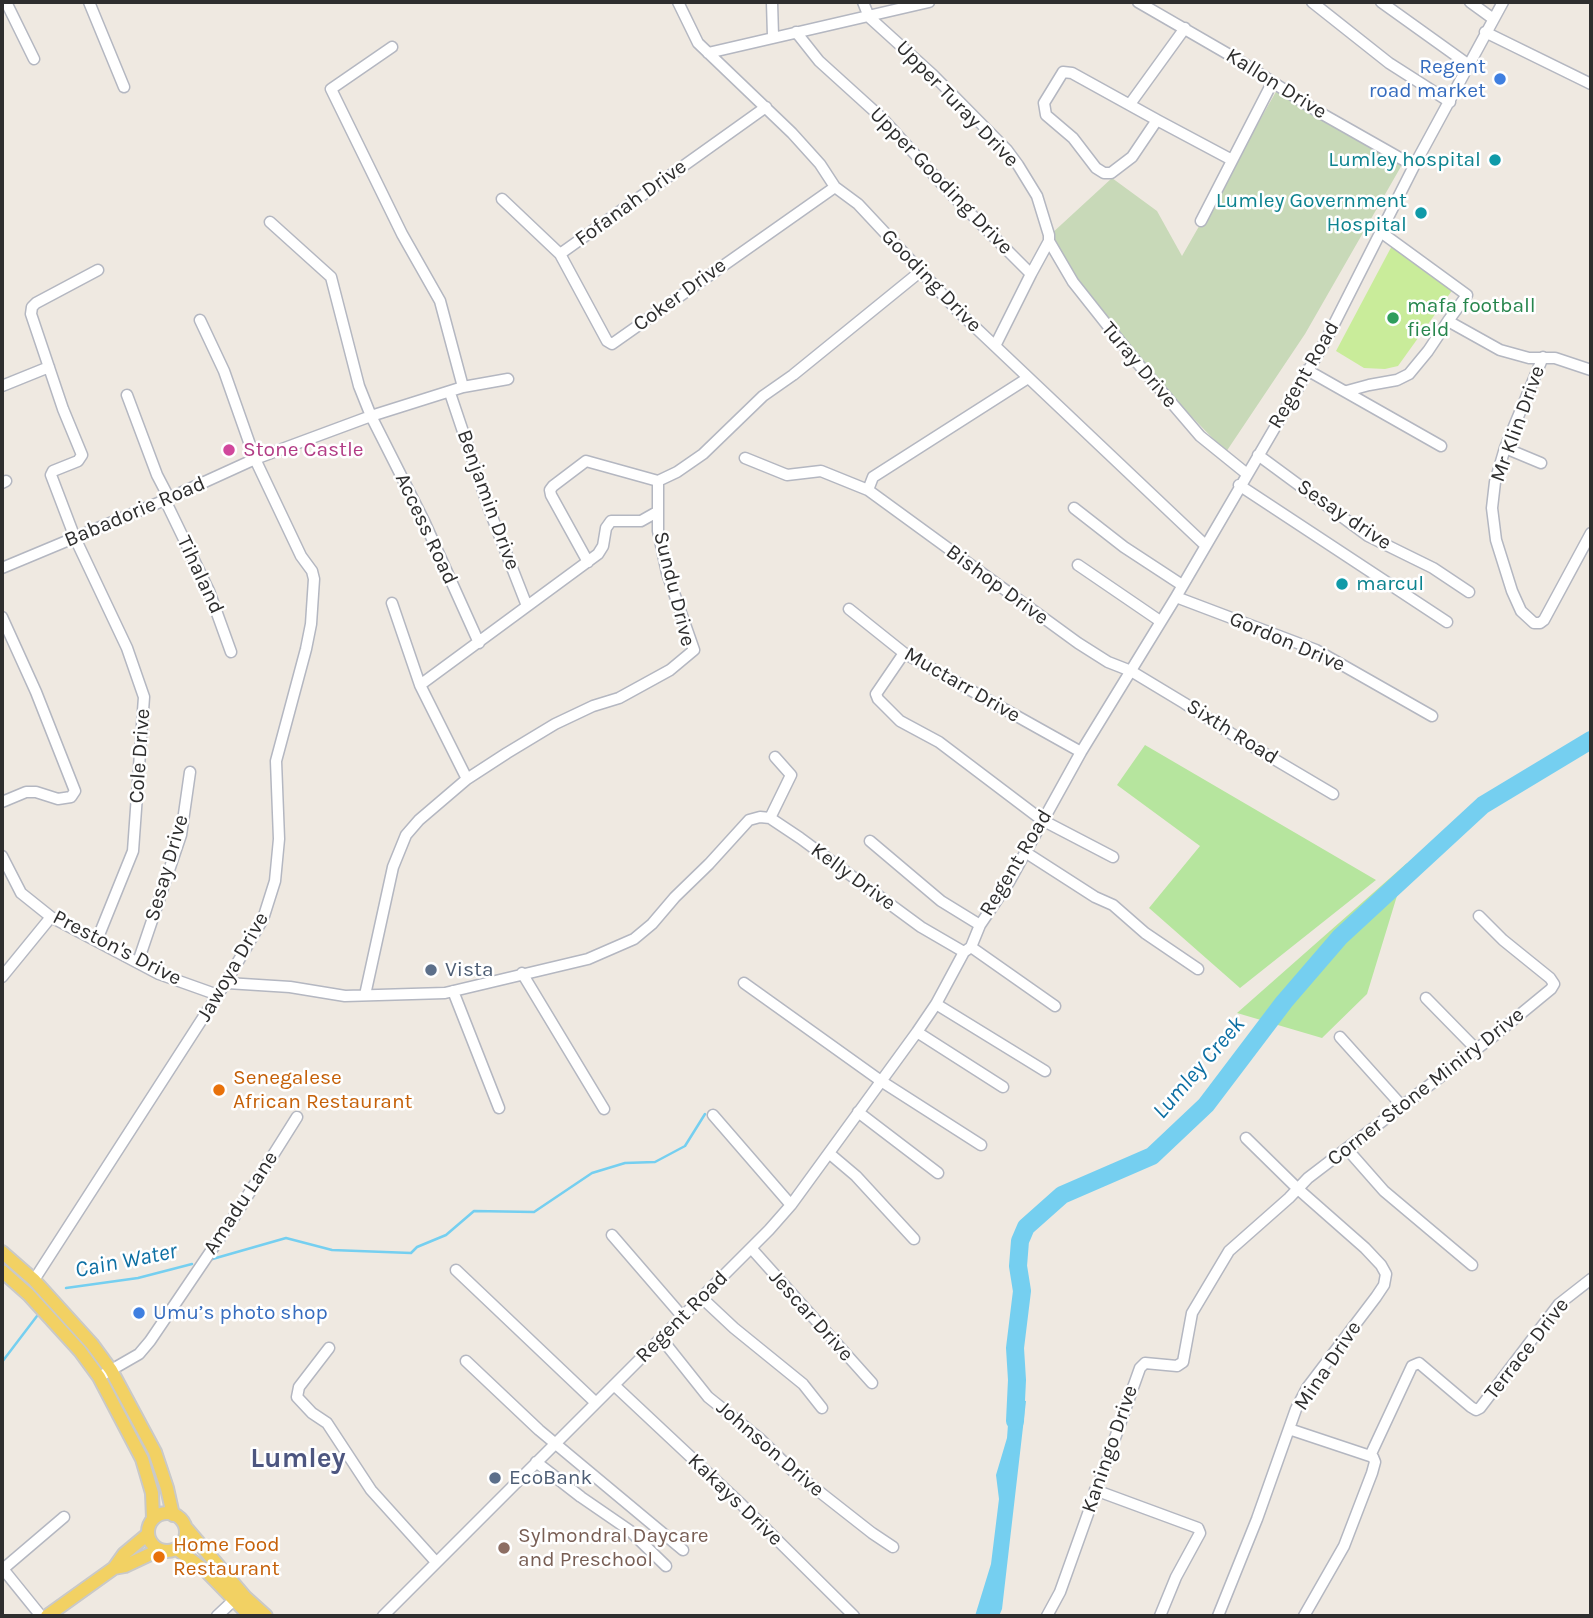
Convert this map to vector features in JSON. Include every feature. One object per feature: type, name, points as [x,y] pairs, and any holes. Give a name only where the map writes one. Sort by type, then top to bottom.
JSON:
[{"type":"main road","points":[[2,1252],[34,1280],[111,1370],[155,1451],[173,1515]]},
{"type":"main road","points":[[2,1271],[29,1295],[80,1350],[99,1377],[142,1459],[152,1493],[153,1518],[148,1534],[124,1555],[114,1568],[47,1616]]},
{"type":"main road","points":[[153,1518],[165,1514],[180,1518],[246,1597],[266,1616]]},
{"type":"main road","points":[[148,1534],[153,1546],[166,1552],[177,1549],[183,1543],[187,1529]]},
{"type":"main road","points":[[177,1549],[207,1572],[250,1616]]},
{"type":"main road","points":[[114,1568],[125,1566],[159,1550]]},
{"type":"street","points":[[6,2],[34,60]]},
{"type":"street","points":[[89,2],[124,87]]},
{"type":"street","name":"Gooding Drive","points":[[678,2],[698,43],[766,107],[820,164],[835,187],[858,204],[958,311],[1028,379],[1205,544]]},
{"type":"street","points":[[772,2],[773,36]]},
{"type":"street","points":[[863,2],[869,17]]},
{"type":"street","points":[[708,53],[929,2]]},
{"type":"street","name":"Kallon Drive","points":[[1138,2],[1414,166]]},
{"type":"street","points":[[1312,2],[1389,63],[1450,102]]},
{"type":"street","points":[[1381,2],[1469,65]]},
{"type":"street","points":[[1470,2],[1492,18]]},
{"type":"street","name":"Regent Road","points":[[383,1616],[702,1298],[791,1205],[917,1032],[968,950],[980,925],[1009,882],[1081,752],[1176,597],[1326,340],[1414,166],[1503,2]]},
{"type":"street","name":"Upper Turay Drive","points":[[869,17],[933,75],[1006,150],[1037,196],[1048,226],[1049,241]]},
{"type":"street","points":[[1129,104],[1185,28]]},
{"type":"street","name":"Upper Gooding Drive","points":[[796,32],[819,61],[883,119],[950,194],[1031,274]]},
{"type":"street","points":[[1485,32],[1591,84]]},
{"type":"street","points":[[391,47],[331,89],[402,234],[440,301],[463,387]]},
{"type":"street","points":[[1157,120],[1132,157],[1121,167],[1107,173],[1096,168],[1073,138],[1046,115],[1044,108],[1047,97],[1063,72],[1072,74],[1232,160]]},
{"type":"street","points":[[1200,221],[1272,83]]},
{"type":"street","name":"Fofanah Drive","points":[[502,200],[561,254],[766,107]]},
{"type":"street","name":"Coker Drive","points":[[561,254],[607,341],[612,344],[835,187]]},
{"type":"street","name":"Access Road","points":[[271,222],[331,277],[359,386],[371,416],[424,521],[479,643]]},
{"type":"street","points":[[1347,391],[1397,380],[1409,374],[1467,295],[1382,233]]},
{"type":"street","points":[[995,346],[1049,241]]},
{"type":"street","name":"Turay Drive","points":[[1049,241],[1073,282],[1134,359],[1200,436],[1247,474]]},
{"type":"street","points":[[2,386],[49,367],[31,313],[32,307],[98,270]]},
{"type":"street","points":[[587,562],[551,495],[553,486],[586,461],[658,481],[677,472],[703,454],[763,396],[793,375],[921,271]]},
{"type":"street","name":"Jawoya Drive","points":[[34,1280],[218,995],[263,919],[275,881],[279,839],[276,761],[306,649],[314,600],[312,571],[301,556],[255,458],[224,370],[200,320]]},
{"type":"street","points":[[1448,321],[1500,350],[1529,358],[1543,357],[1576,363],[1591,369]]},
{"type":"street","name":"Mr Klin Drive","points":[[1543,357],[1530,394],[1505,448],[1495,482],[1492,508],[1496,540],[1511,591],[1521,611],[1534,623],[1544,620],[1591,533]]},
{"type":"street","name":"Cole Drive","points":[[49,367],[82,455],[78,461],[54,471],[51,475],[75,538],[127,648],[144,697],[133,851],[97,940]]},
{"type":"street","points":[[1307,370],[1441,446]]},
{"type":"street","name":"Babadorie Road","points":[[2,568],[167,499],[255,458],[371,416],[463,387],[508,379]]},
{"type":"street","points":[[868,490],[873,477],[1028,379]]},
{"type":"street","name":"Benjamin Drive","points":[[450,393],[489,509],[527,606]]},
{"type":"street","name":"Tihaland","points":[[127,395],[167,499],[209,591],[231,652]]},
{"type":"street","points":[[1505,448],[1541,463]]},
{"type":"street","name":"Sesay drive","points":[[1258,455],[1368,536],[1433,568],[1469,592]]},
{"type":"street","name":"Bishop Drive","points":[[745,458],[787,475],[821,471],[868,490],[1078,643],[1108,662],[1130,671]]},
{"type":"street","name":"Sundu Drive","points":[[365,995],[390,877],[401,844],[419,820],[467,779],[555,724],[593,706],[619,698],[670,670],[694,650],[667,573],[657,531],[658,481]]},
{"type":"street","points":[[1239,485],[1447,622]]},
{"type":"street","points":[[1074,508],[1124,547],[1182,584]]},
{"type":"street","points":[[420,685],[601,551],[606,528],[611,521],[641,521],[657,512]]},
{"type":"street","points":[[1079,565],[1160,621]]},
{"type":"street","name":"Gordon Drive","points":[[1176,597],[1316,650],[1432,716]]},
{"type":"street","points":[[392,603],[420,685],[467,779]]},
{"type":"street","name":"Muctarr Drive","points":[[849,609],[904,653],[1081,752]]},
{"type":"street","points":[[2,617],[37,692],[75,791],[71,797],[58,799],[36,792],[26,792],[2,802]]},
{"type":"street","points":[[904,653],[876,694],[900,721],[939,742],[1042,820],[1113,857]]},
{"type":"street","name":"Sixth Road","points":[[1130,671],[1332,794]]},
{"type":"street","points":[[227,983],[345,996],[453,991],[588,959],[616,949],[652,924],[749,820],[770,818],[791,775],[775,757]]},
{"type":"street","name":"Sesay Drive","points":[[138,962],[181,835],[190,772]]},
{"type":"street","name":"Kelly Drive","points":[[770,818],[922,927],[968,950],[1055,1006]]},
{"type":"street","points":[[870,841],[940,901],[980,925]]},
{"type":"street","points":[[1025,852],[1095,897],[1113,905],[1145,933],[1198,969]]},
{"type":"street","name":"Preston's Drive","points":[[2,857],[21,892],[51,917],[159,974],[218,995]]},
{"type":"street","name":"Corner Stone Miniry Drive","points":[[1298,1189],[1551,989],[1554,984],[1550,978],[1503,940],[1479,916]]},
{"type":"street","points":[[2,977],[51,917]]},
{"type":"street","points":[[522,973],[604,1109]]},
{"type":"street","points":[[744,983],[881,1081],[981,1145]]},
{"type":"street","points":[[453,991],[499,1108]]},
{"type":"street","points":[[1426,998],[1476,1049]]},
{"type":"street","points":[[936,1004],[1045,1071]]},
{"type":"street","points":[[917,1032],[1003,1087]]},
{"type":"street","points":[[1340,1037],[1402,1106]]},
{"type":"street","points":[[858,1112],[938,1173]]},
{"type":"street","points":[[713,1115],[791,1205]]},
{"type":"street","name":"Amadu Lane","points":[[99,1377],[139,1354],[150,1341],[229,1225],[297,1117]]},
{"type":"street","points":[[1246,1138],[1298,1189]]},
{"type":"street","points":[[1347,1149],[1384,1191],[1472,1265]]},
{"type":"street","points":[[830,1154],[864,1184],[914,1239]]},
{"type":"street","name":"Mina Drive","points":[[1218,1616],[1307,1388],[1384,1285],[1386,1274],[1381,1265],[1298,1189]]},
{"type":"street","name":"Kaningo Drive","points":[[1047,1616],[1060,1592],[1140,1368],[1145,1363],[1177,1366],[1183,1362],[1192,1313],[1229,1251],[1298,1189]]},
{"type":"street","points":[[612,1235],[682,1316]]},
{"type":"street","name":"Jescar Drive","points":[[751,1248],[872,1383]]},
{"type":"street","points":[[456,1269],[595,1402]]},
{"type":"street","name":"Terrace Drive","points":[[1370,1456],[1412,1366],[1419,1363],[1423,1365],[1476,1410],[1559,1304],[1591,1279]]},
{"type":"street","points":[[702,1298],[758,1349],[803,1384],[822,1408]]},
{"type":"street","name":"Johnson Drive","points":[[661,1338],[708,1396],[759,1438],[793,1471],[893,1547]]},
{"type":"street","points":[[329,1348],[299,1387],[296,1397],[327,1423],[371,1490],[436,1562]]},
{"type":"street","points":[[466,1361],[555,1443],[683,1550]]},
{"type":"street","name":"Kakays Drive","points":[[614,1385],[854,1616]]},
{"type":"street","points":[[1289,1429],[1373,1457],[1374,1462],[1344,1546],[1304,1616]]},
{"type":"street","points":[[537,1462],[629,1530],[666,1566]]},
{"type":"street","points":[[1095,1490],[1198,1528],[1200,1533],[1176,1577],[1160,1616]]},
{"type":"street","points":[[41,1616],[2,1569],[64,1517]]},
{"type":"street","points":[[217,1616],[234,1600]]},
{"type":"green space","points":[[1277,90],[1403,163],[1305,334],[1226,452],[1160,384],[1078,285],[1050,235],[1112,178],[1157,211],[1182,256]]},
{"type":"green space","name":"mafa football field","points":[[1395,240],[1456,285],[1398,366],[1385,369],[1364,368],[1336,351]]},
{"type":"green space","points":[[1145,745],[1376,880],[1240,988],[1149,908],[1200,846],[1117,785]]},
{"type":"green space","points":[[1407,863],[1367,994],[1322,1038],[1237,1013]]},
{"type":"water","points":[[1010,1398],[1026,1401],[1002,1609],[999,1616],[975,1616],[991,1564],[999,1499],[996,1475],[1007,1438]]},
{"type":"waterway","name":"Lumley Creek","points":[[1015,1421],[1015,1348],[1022,1291],[1018,1266],[1020,1241],[1026,1227],[1062,1195],[1152,1156],[1206,1105],[1284,1002],[1340,937],[1483,805],[1591,740]]},
{"type":"waterway","name":"Cain Water","points":[[209,1260],[286,1238],[332,1250],[411,1253],[417,1247],[446,1235],[474,1211],[534,1212],[592,1173],[625,1163],[655,1162],[685,1146],[705,1114]]},
{"type":"waterway","name":"Cain Water","points":[[66,1288],[138,1278],[192,1264]]},
{"type":"waterway","name":"Cain Water","points":[[2,1362],[37,1316]]},
{"type":"place","name":"Regent road market","points":[[1500,79]]},
{"type":"place","name":"Lumley hospital","points":[[1495,160]]},
{"type":"place","name":"Lumley Government Hospital","points":[[1421,213]]},
{"type":"place","name":"mafa football field","points":[[1393,318]]},
{"type":"place","name":"Stone Castle","points":[[229,450]]},
{"type":"place","name":"marcul","points":[[1342,584]]},
{"type":"place","name":"Vista","points":[[431,970]]},
{"type":"place","name":"Senegalese African Restaurant","points":[[219,1090]]},
{"type":"place","name":"Umu’s photo shop","points":[[139,1313]]},
{"type":"place","name":"EcoBank","points":[[495,1478]]},
{"type":"place","name":"Sylmondral Daycare and Preschool","points":[[504,1548]]},
{"type":"place","name":"Home Food Restaurant","points":[[159,1557]]},
{"type":"district","name":"Lumley","points":[[298,1459]]}]
